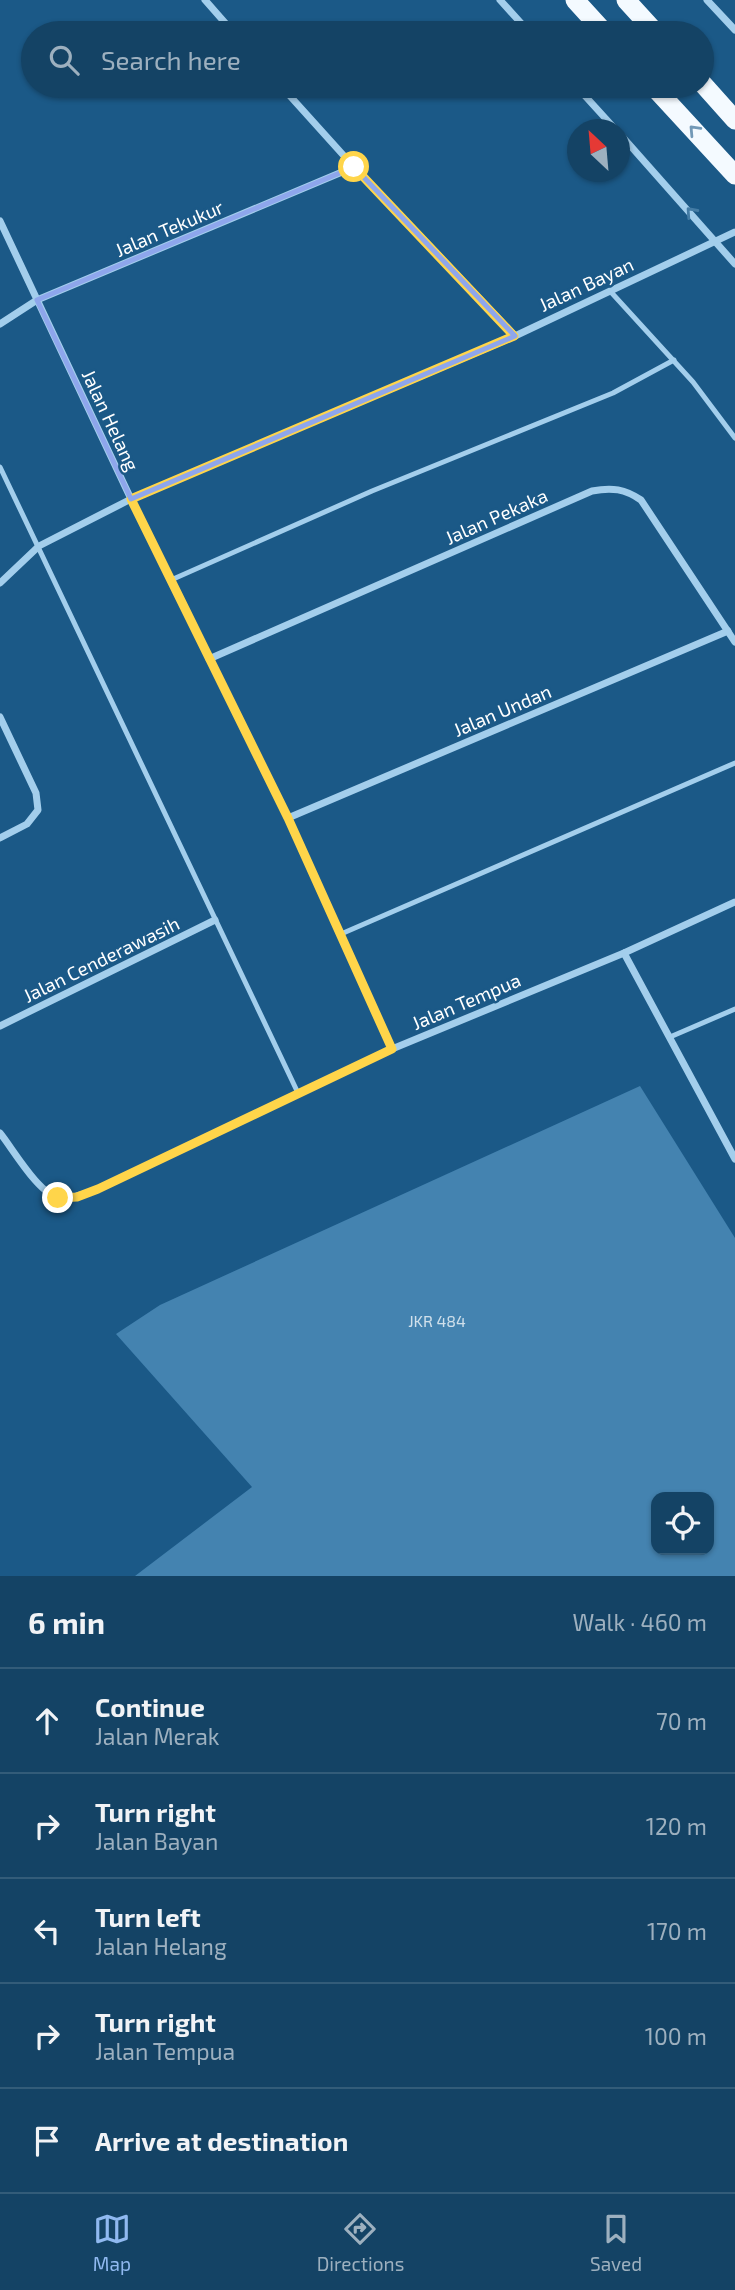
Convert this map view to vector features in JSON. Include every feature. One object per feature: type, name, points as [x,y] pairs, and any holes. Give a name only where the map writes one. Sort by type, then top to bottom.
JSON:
[{"type":"highway","points":[[575,0],[594,21]]},
{"type":"highway","points":[[626,0],[645,21]]},
{"type":"highway","points":[[714,96],[735,120]]},
{"type":"highway","points":[[664,98],[735,175]]},
{"type":"street","points":[[205,0],[223,21]]},
{"type":"street","points":[[500,0],[519,21]]},
{"type":"street","points":[[707,0],[735,30]]},
{"type":"street","points":[[292,98],[514,336]]},
{"type":"street","points":[[587,98],[606,119]]},
{"type":"street","points":[[630,145],[735,264]]},
{"type":"street","name":"Jalan Tekukur","points":[[0,324],[37,300],[354,167]]},
{"type":"street","name":"Jalan Helang","points":[[0,222],[131,499],[288,818],[392,1049]]},
{"type":"street","name":"Jalan Bayan","points":[[0,583],[39,546],[131,499],[514,336],[735,232]]},
{"type":"street","name":"Jalan Pekaka","points":[[209,659],[593,491],[610,488],[627,491],[641,500],[735,642]]},
{"type":"street","name":"Jalan Undan","points":[[288,818],[728,631]]},
{"type":"street","points":[[0,718],[36,793],[38,810],[27,824],[0,838]]},
{"type":"street","name":"Jalan Tempua","points":[[0,1133],[44,1191],[58,1198],[77,1197],[392,1049],[624,953],[735,902]]},
{"type":"street","name":"Jalan Cenderawasih","points":[[0,1026],[215,920]]},
{"type":"street","points":[[624,953],[735,1159]]},
{"type":"lane","points":[[610,291],[674,360],[735,438]]},
{"type":"lane","points":[[171,580],[372,491],[613,393],[674,360]]},
{"type":"lane","points":[[0,467],[298,1093]]},
{"type":"lane","points":[[341,934],[735,763]]},
{"type":"lane","points":[[670,1037],[735,1009]]},
{"type":"highlighted area","points":[[354,167],[515,336],[131,499],[37,300]]},
{"type":"building","points":[[640,1086],[735,1238],[735,1576],[135,1576],[252,1487],[116,1334],[160,1305]]},
{"type":"route","points":[[58,1198],[77,1197],[98,1189],[392,1049],[288,818],[131,499],[514,336],[354,167]]}]
